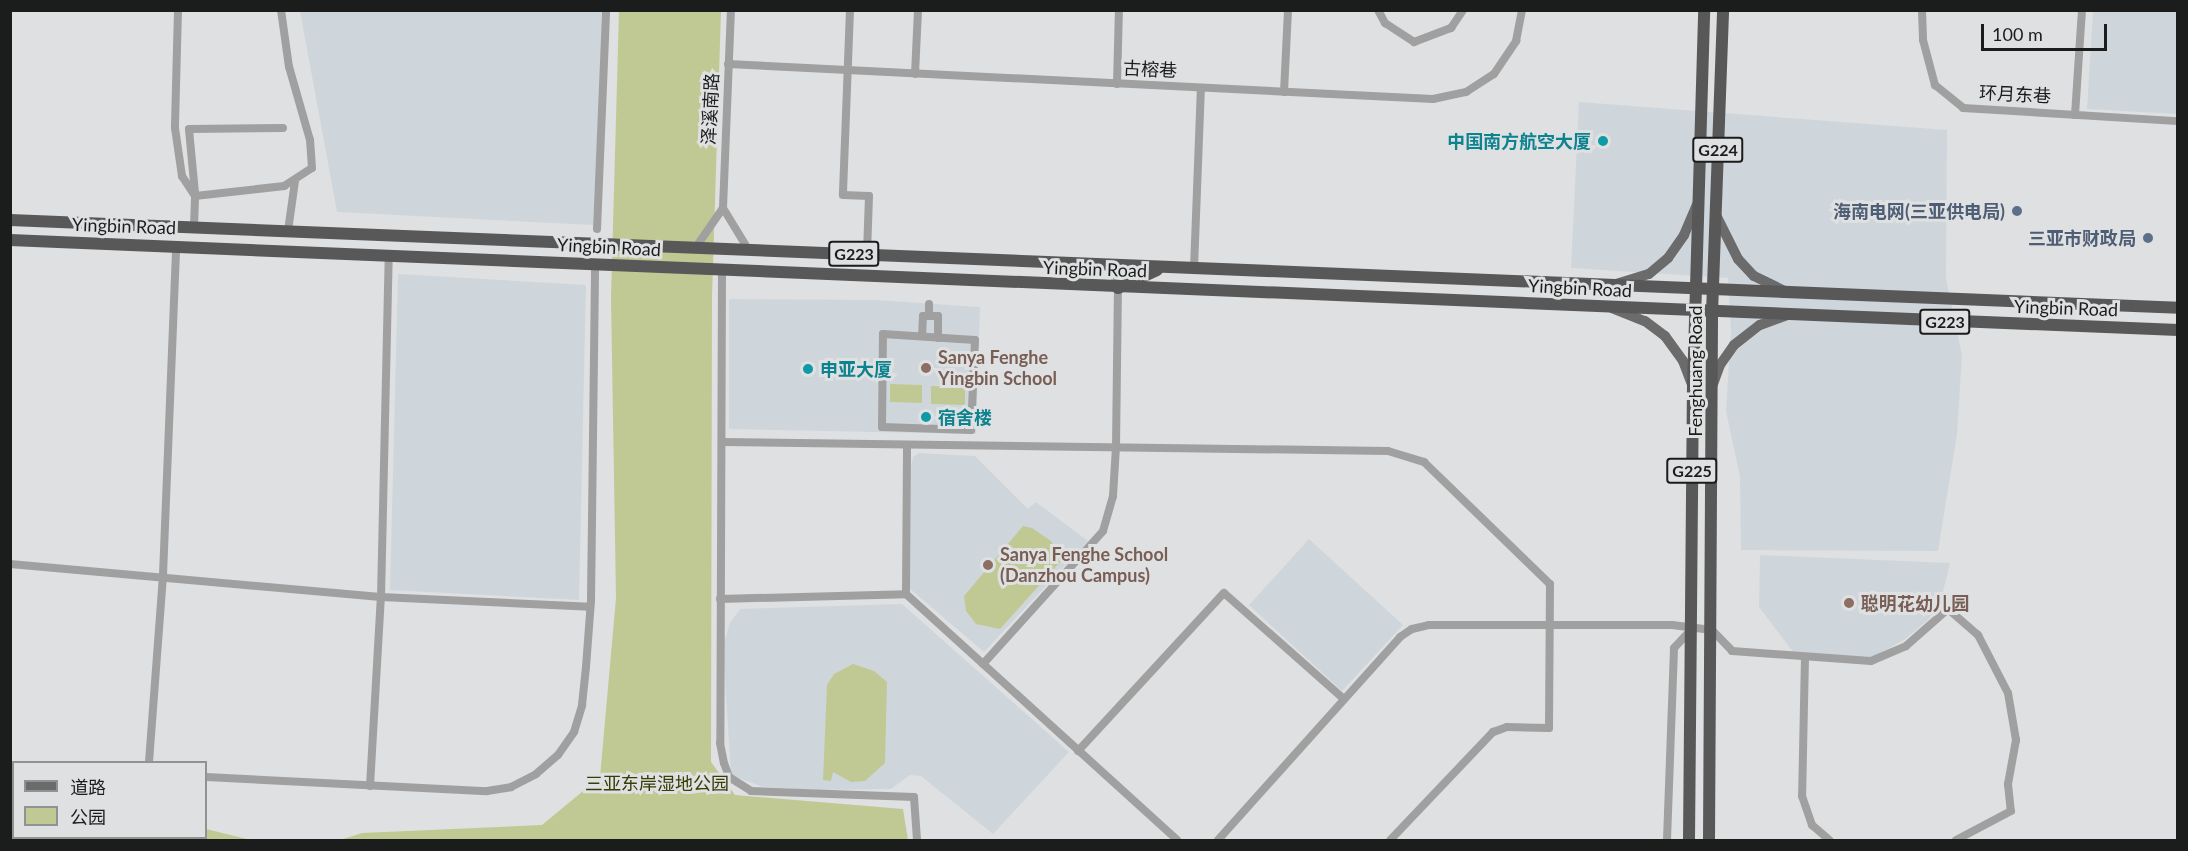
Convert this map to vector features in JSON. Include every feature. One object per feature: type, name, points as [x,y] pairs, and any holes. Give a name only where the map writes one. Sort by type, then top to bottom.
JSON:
[{"type":"highway","name":"Fenghuang Road","points":[[1689,840],[1693,388],[1704,10]]},
{"type":"highway","name":"Fenghuang Road","points":[[1709,840],[1712,630],[1712,313],[1723,10]]},
{"type":"highway","name":"Yingbin Road","points":[[10,220],[2178,308]]},
{"type":"highway","name":"Yingbin Road","points":[[10,240],[1712,313],[2178,330]]},
{"type":"highway","points":[[1088,264],[1088,287]]},
{"type":"highway","points":[[1118,288],[1164,268]]},
{"type":"highway","points":[[1160,289],[1155,278],[1164,268]]},
{"type":"main road","points":[[1615,285],[1649,274],[1668,258],[1684,235],[1699,200]]},
{"type":"main road","points":[[1716,212],[1724,237],[1737,259],[1754,276],[1788,292]]},
{"type":"main road","points":[[1611,308],[1645,321],[1665,336],[1683,361],[1693,388]]},
{"type":"main road","points":[[1712,387],[1720,365],[1734,345],[1760,324],[1785,316]]},
{"type":"street","points":[[178,10],[175,128],[182,176],[195,196]]},
{"type":"street","points":[[195,196],[295,181],[312,168],[310,149],[289,67],[281,10]]},
{"type":"street","points":[[597,229],[606,10]]},
{"type":"street","name":"泽溪南路","points":[[723,208],[731,10]]},
{"type":"street","points":[[850,10],[843,195],[869,196],[867,254]]},
{"type":"street","points":[[915,74],[918,10]]},
{"type":"street","points":[[1117,84],[1119,10]]},
{"type":"street","points":[[1284,92],[1288,10]]},
{"type":"street","points":[[1378,10],[1385,23],[1414,42],[1451,28],[1463,10]]},
{"type":"street","name":"古榕巷","points":[[728,64],[1417,99],[1455,96],[1476,87],[1500,66],[1516,40],[1522,10]]},
{"type":"street","name":"环月东巷","points":[[1922,10],[1929,67],[1935,85],[1963,108],[2178,121]]},
{"type":"street","points":[[2075,114],[2082,10]]},
{"type":"street","points":[[1194,268],[1201,88]]},
{"type":"street","points":[[175,128],[283,128]]},
{"type":"street","points":[[189,129],[195,196],[194,227]]},
{"type":"street","points":[[288,231],[295,181]]},
{"type":"street","points":[[696,247],[723,208],[748,249]]},
{"type":"street","points":[[149,761],[163,575],[176,246]]},
{"type":"street","points":[[370,786],[381,597],[389,255]]},
{"type":"street","points":[[207,777],[487,791],[511,787],[536,774],[558,755],[574,732],[582,705],[590,607],[595,264]]},
{"type":"street","points":[[983,664],[1103,531],[1113,496],[1116,447],[1118,288],[1110,265]]},
{"type":"street","points":[[722,270],[720,743],[729,777],[751,791],[914,798],[917,840]]},
{"type":"street","points":[[929,304],[929,316]]},
{"type":"street","points":[[922,336],[923,316],[938,316],[938,338]]},
{"type":"street","points":[[884,334],[922,336],[975,340],[971,432],[882,427],[884,334]]},
{"type":"street","points":[[722,442],[1388,451],[1424,462],[1546,578],[1551,590],[1549,728],[1507,728],[1493,732],[1390,840]]},
{"type":"street","points":[[906,594],[907,445]]},
{"type":"street","points":[[10,564],[163,575],[381,597],[590,607]]},
{"type":"street","points":[[1078,751],[1224,593],[1344,699]]},
{"type":"street","points":[[720,599],[906,594],[1177,840]]},
{"type":"street","points":[[1218,840],[1344,699],[1412,629],[1430,625],[1550,628],[1672,625],[1691,630],[1712,630],[1732,651],[1870,661],[1906,646],[1948,609],[1978,635],[2008,693],[2016,740],[2008,784],[2010,811],[1956,840]]},
{"type":"street","points":[[1667,840],[1674,648],[1691,630]]},
{"type":"street","points":[[1805,657],[1802,796],[1812,825],[1829,840]]},
{"type":"shaded area","points":[[300,11],[603,11],[593,225],[337,212]]},
{"type":"shaded area","points":[[2093,11],[2177,11],[2177,114],[2087,109]]},
{"type":"shaded area","points":[[1579,102],[1947,130],[1946,278],[1962,355],[1957,434],[1938,551],[1741,550],[1740,477],[1726,411],[1731,330],[1728,278],[1571,268]]},
{"type":"shaded area","points":[[398,274],[586,285],[579,600],[390,590]]},
{"type":"shaded area","points":[[729,299],[875,300],[980,307],[976,434],[729,429]]},
{"type":"shaded area","name":"Sanya Fenghe School (Danzhou Campus)","points":[[919,453],[975,456],[1028,509],[1036,502],[1088,541],[984,652],[910,589],[911,468],[913,457]]},
{"type":"shaded area","points":[[1309,539],[1403,625],[1342,691],[1249,605]]},
{"type":"shaded area","name":"聪明花幼儿园","points":[[1760,555],[1950,563],[1941,600],[1929,619],[1904,640],[1871,658],[1794,653],[1759,607]]},
{"type":"shaded area","points":[[902,604],[1069,752],[993,834],[921,776],[910,775],[891,789],[811,790],[763,787],[731,775],[723,646],[730,623],[740,609]]},
{"type":"green space","name":"三亚东岸湿地公园","points":[[619,11],[721,11],[712,297],[711,762],[735,795],[903,809],[908,840],[340,840],[362,833],[542,825],[600,777],[616,598],[611,297]]},
{"type":"green space","points":[[890,384],[922,385],[922,403],[890,402]]},
{"type":"green space","points":[[931,386],[965,387],[965,405],[931,404]]},
{"type":"green space","points":[[1023,526],[1032,528],[1051,541],[1062,560],[1000,629],[976,624],[966,611],[964,596]]},
{"type":"green space","points":[[853,664],[874,671],[887,682],[885,763],[865,781],[851,782],[833,772],[831,781],[823,780],[827,685],[834,674]]},
{"type":"green space","points":[[207,829],[251,840],[173,840],[207,839]]},
{"type":"place","name":"中国南方航空大厦","points":[[1603,141]]},
{"type":"place","name":"海南电网(三亚供电局)","points":[[2017,211]]},
{"type":"place","name":"三亚市财政局","points":[[2148,238]]},
{"type":"place","name":"Sanya Fenghe Yingbin School","points":[[926,368]]},
{"type":"place","name":"申亚大厦","points":[[808,369]]},
{"type":"place","name":"宿舍楼","points":[[926,417]]},
{"type":"place","name":"Sanya Fenghe School (Danzhou Campus)","points":[[988,565]]},
{"type":"place","name":"聪明花幼儿园","points":[[1849,603]]}]
